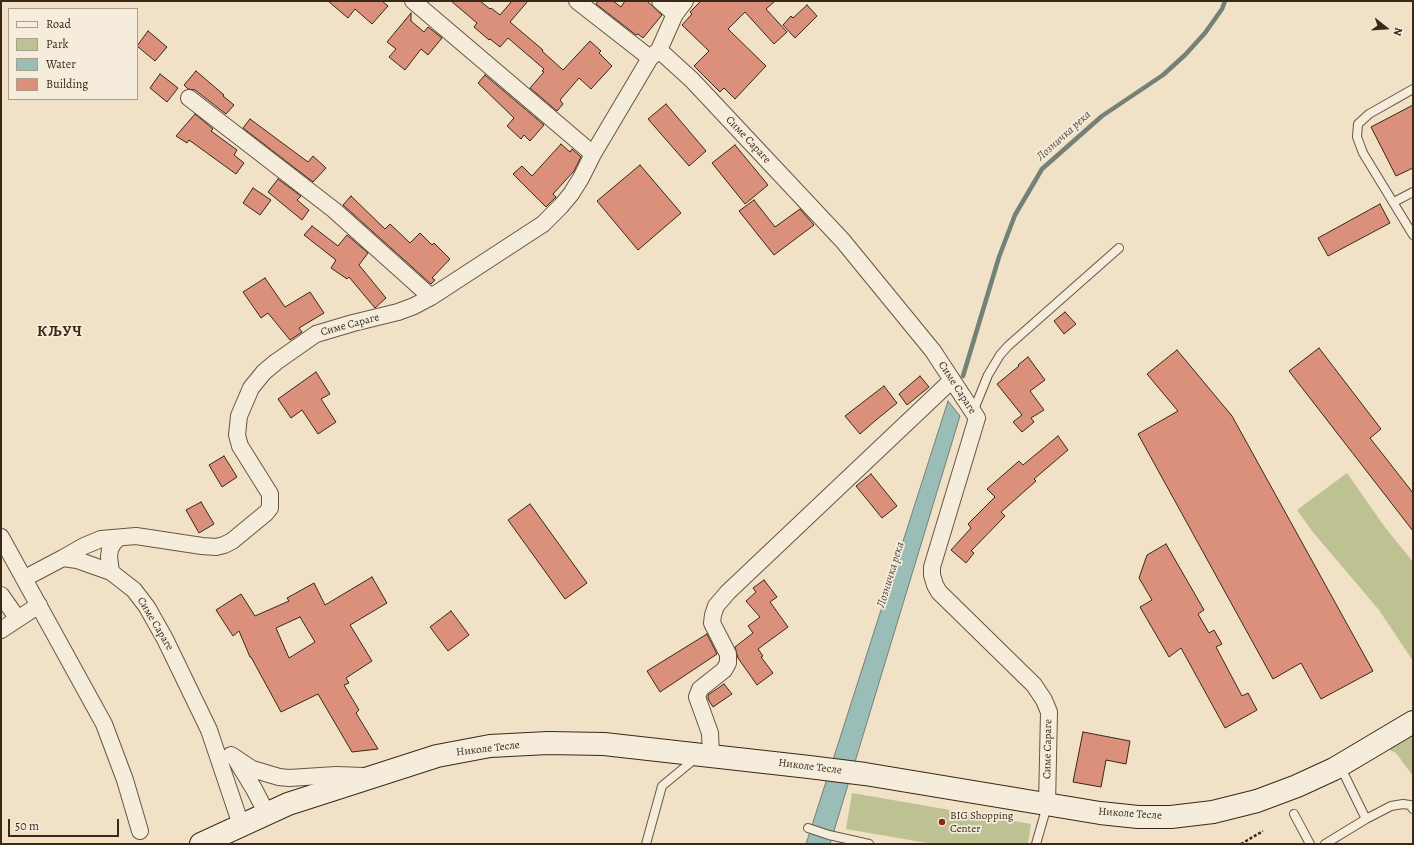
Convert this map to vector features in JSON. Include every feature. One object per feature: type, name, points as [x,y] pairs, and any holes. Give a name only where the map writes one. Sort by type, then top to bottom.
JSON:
[{"type":"street","points":[[413,1],[592,154]]},
{"type":"street","points":[[577,1],[654,54]]},
{"type":"street","points":[[660,1],[675,14]]},
{"type":"street","name":"Симе Сараге","points":[[25,578],[84,546],[101,539],[136,536],[216,547],[224,545],[232,541],[266,513],[270,508],[270,494],[240,446],[237,435],[239,416],[251,388],[264,372],[316,334],[398,312],[431,297],[543,224],[571,194],[581,178],[592,154],[654,54],[675,14],[685,1]]},
{"type":"street","name":"Симе Сараге","points":[[654,54],[692,80],[843,241],[933,351],[977,418],[932,567],[932,575],[934,584],[939,592],[1034,685],[1044,700],[1049,712],[1047,805]]},
{"type":"street","points":[[189,98],[334,210],[431,297]]},
{"type":"street","points":[[705,755],[710,733],[697,697],[700,689],[724,670],[728,663],[728,654],[712,623],[716,606],[734,586],[952,380]]},
{"type":"street","points":[[1,537],[25,578],[104,724],[126,780],[140,831]]},
{"type":"street","points":[[112,572],[109,557],[110,549],[114,542],[119,538]]},
{"type":"street","name":"Симе Сараге","points":[[63,558],[77,560],[112,572],[134,590],[147,607],[165,639],[210,730]]},
{"type":"street","points":[[1,595],[18,619]]},
{"type":"street","points":[[1,630],[39,605]]},
{"type":"street","name":"Николе Тесле","points":[[201,844],[288,804],[437,756],[490,746],[548,744],[604,744],[809,767],[865,774],[1047,805],[1138,817],[1171,817],[1213,812],[1257,801],[1297,786],[1340,765],[1413,722]]},
{"type":"street","points":[[210,730],[243,770],[266,814]]},
{"type":"street","points":[[210,730],[241,825]]},
{"type":"street","points":[[232,755],[252,769],[279,777],[288,778],[336,775],[370,777]]},
{"type":"lane","points":[[1413,88],[1369,114],[1358,124],[1357,137],[1364,152],[1413,235]]},
{"type":"lane","points":[[1394,202],[1413,192]]},
{"type":"lane","points":[[973,412],[988,374],[1008,346],[1119,248]]},
{"type":"lane","points":[[646,844],[662,786],[705,755]]},
{"type":"lane","points":[[1340,765],[1366,819]]},
{"type":"lane","points":[[1325,844],[1366,819],[1391,806],[1403,804],[1410,805],[1413,809]]},
{"type":"lane","points":[[1036,844],[1047,805]]},
{"type":"lane","points":[[1294,814],[1310,844]]},
{"type":"lane","points":[[808,828],[864,844]]},
{"type":"path","points":[[1241,844],[1263,831]]},
{"type":"green space","points":[[1347,473],[1384,526],[1413,562],[1413,661],[1379,610],[1312,531],[1297,510]]},
{"type":"green space","points":[[1413,733],[1413,776],[1396,753],[1389,750]]},
{"type":"green space","points":[[852,793],[1031,824],[1028,844],[933,844],[846,829]]},
{"type":"water","points":[[948,401],[960,416],[830,844],[806,844]]},
{"type":"building","points":[[328,1],[382,1],[388,6],[372,24],[355,9],[348,18]]},
{"type":"building","points":[[451,1],[480,1],[500,15],[512,1],[528,1],[510,22],[543,50],[542,51],[563,70],[590,41],[601,51],[599,53],[612,66],[591,89],[579,78],[560,100],[563,104],[557,111],[530,88],[544,72],[542,71],[544,69],[508,38],[500,47],[490,39],[489,40],[474,27],[477,23]]},
{"type":"building","points":[[598,1],[613,1],[621,7],[625,1],[647,1],[662,15],[643,38],[638,34],[636,35],[596,4]]},
{"type":"building","points":[[701,1],[775,1],[766,9],[787,32],[774,44],[745,12],[728,29],[766,66],[735,99],[724,88],[720,92],[694,66],[709,51],[682,25],[692,14],[690,12]]},
{"type":"building","points":[[807,5],[817,16],[795,38],[783,25],[791,16],[793,18]]},
{"type":"building","points":[[411,13],[411,21],[424,32],[428,27],[442,38],[428,55],[421,49],[405,70],[389,57],[396,49],[387,42]]},
{"type":"building","points":[[148,31],[167,47],[155,61],[138,47]]},
{"type":"building","points":[[196,71],[234,105],[226,114],[195,90],[188,89],[184,85]]},
{"type":"building","points":[[160,74],[178,88],[167,102],[150,88]]},
{"type":"building","points":[[485,75],[544,125],[530,141],[524,135],[521,139],[507,126],[514,118],[478,83]]},
{"type":"building","points":[[666,104],[706,151],[689,166],[648,119]]},
{"type":"building","points":[[1413,105],[1413,168],[1396,176],[1371,127]]},
{"type":"building","points":[[195,114],[213,129],[211,131],[237,150],[234,155],[244,163],[236,174],[189,140],[187,143],[176,136]]},
{"type":"building","points":[[250,119],[308,162],[313,156],[326,168],[313,182],[243,128]]},
{"type":"building","points":[[561,144],[570,152],[572,149],[581,157],[574,171],[553,194],[556,197],[546,207],[513,174],[522,166],[532,176]]},
{"type":"building","points":[[735,145],[768,185],[745,204],[712,163]]},
{"type":"building","points":[[640,165],[681,213],[638,250],[597,201]]},
{"type":"building","points":[[278,179],[301,196],[297,200],[309,210],[302,220],[268,192]]},
{"type":"building","points":[[253,188],[271,200],[260,215],[243,203]]},
{"type":"building","points":[[351,196],[385,229],[390,224],[410,243],[420,233],[432,245],[434,243],[450,259],[432,278],[435,280],[431,284],[343,205]]},
{"type":"building","points":[[754,200],[775,227],[800,209],[814,225],[774,255],[739,211]]},
{"type":"building","points":[[1380,204],[1390,223],[1328,256],[1318,238]]},
{"type":"building","points":[[312,226],[338,246],[347,235],[368,253],[359,265],[386,298],[375,308],[349,277],[347,279],[331,268],[336,260],[304,235]]},
{"type":"building","points":[[265,278],[285,307],[310,292],[324,313],[299,328],[302,332],[290,340],[268,313],[261,318],[243,292]]},
{"type":"building","points":[[1065,312],[1076,324],[1064,334],[1054,321]]},
{"type":"building","points":[[1319,348],[1381,429],[1370,438],[1413,493],[1413,531],[1289,371]]},
{"type":"building","points":[[1177,350],[1232,416],[1373,671],[1321,699],[1301,663],[1273,679],[1138,434],[1178,411],[1147,374]]},
{"type":"building","points":[[1028,357],[1045,380],[1030,391],[1044,410],[1031,418],[1034,422],[1022,432],[1013,422],[1022,415],[997,384]]},
{"type":"building","points":[[316,372],[330,394],[321,399],[336,422],[318,434],[302,410],[291,418],[278,399]]},
{"type":"building","points":[[920,376],[929,387],[907,405],[899,394]]},
{"type":"building","points":[[884,386],[897,403],[860,434],[845,416]]},
{"type":"building","points":[[1058,436],[1068,450],[1034,479],[1036,481],[1001,512],[1005,516],[971,551],[974,553],[966,563],[951,550],[971,528],[968,524],[995,497],[987,489],[1019,461],[1023,465]]},
{"type":"building","points":[[224,456],[237,477],[222,487],[209,465]]},
{"type":"building","points":[[871,474],[897,506],[882,518],[856,486]]},
{"type":"building","points":[[201,502],[214,524],[199,533],[186,510]]},
{"type":"building","points":[[530,504],[587,583],[565,599],[508,520]]},
{"type":"building","points":[[1166,544],[1204,610],[1198,614],[1209,633],[1214,630],[1222,644],[1216,647],[1242,696],[1248,693],[1257,710],[1225,728],[1181,648],[1169,657],[1140,607],[1152,600],[1139,578],[1147,555]]},
{"type":"building","points":[[372,577],[387,603],[350,625],[372,661],[346,678],[349,683],[344,685],[359,710],[356,713],[378,749],[352,752],[318,694],[281,712],[250,657],[239,631],[233,636],[216,610],[241,594],[255,616],[289,601],[287,598],[314,583],[325,605]],"holes":[[[300,617],[315,642],[289,658],[276,628]]]},
{"type":"building","points":[[764,580],[777,597],[770,602],[788,627],[758,649],[763,656],[761,657],[773,673],[757,685],[738,658],[735,647],[753,633],[748,626],[760,617],[746,601],[756,592],[753,588]]},
{"type":"building","points":[[451,611],[469,635],[448,651],[430,627]]},
{"type":"building","points":[[707,634],[717,654],[660,692],[647,671]]},
{"type":"building","points":[[724,684],[732,694],[713,707],[708,699],[708,695]]},
{"type":"building","points":[[1083,732],[1130,741],[1126,764],[1106,760],[1101,787],[1073,782]]},
{"type":"waterway","name":"Лозничка река","points":[[963,376],[999,257],[1015,215],[1042,169],[1102,116],[1163,75],[1185,55],[1205,33],[1222,9],[1225,1]]},
{"type":"place","name":"BIG Shopping Center","points":[[942,822]]},
{"type":"district","name":"КЉУЧ","points":[[60,332]]}]
